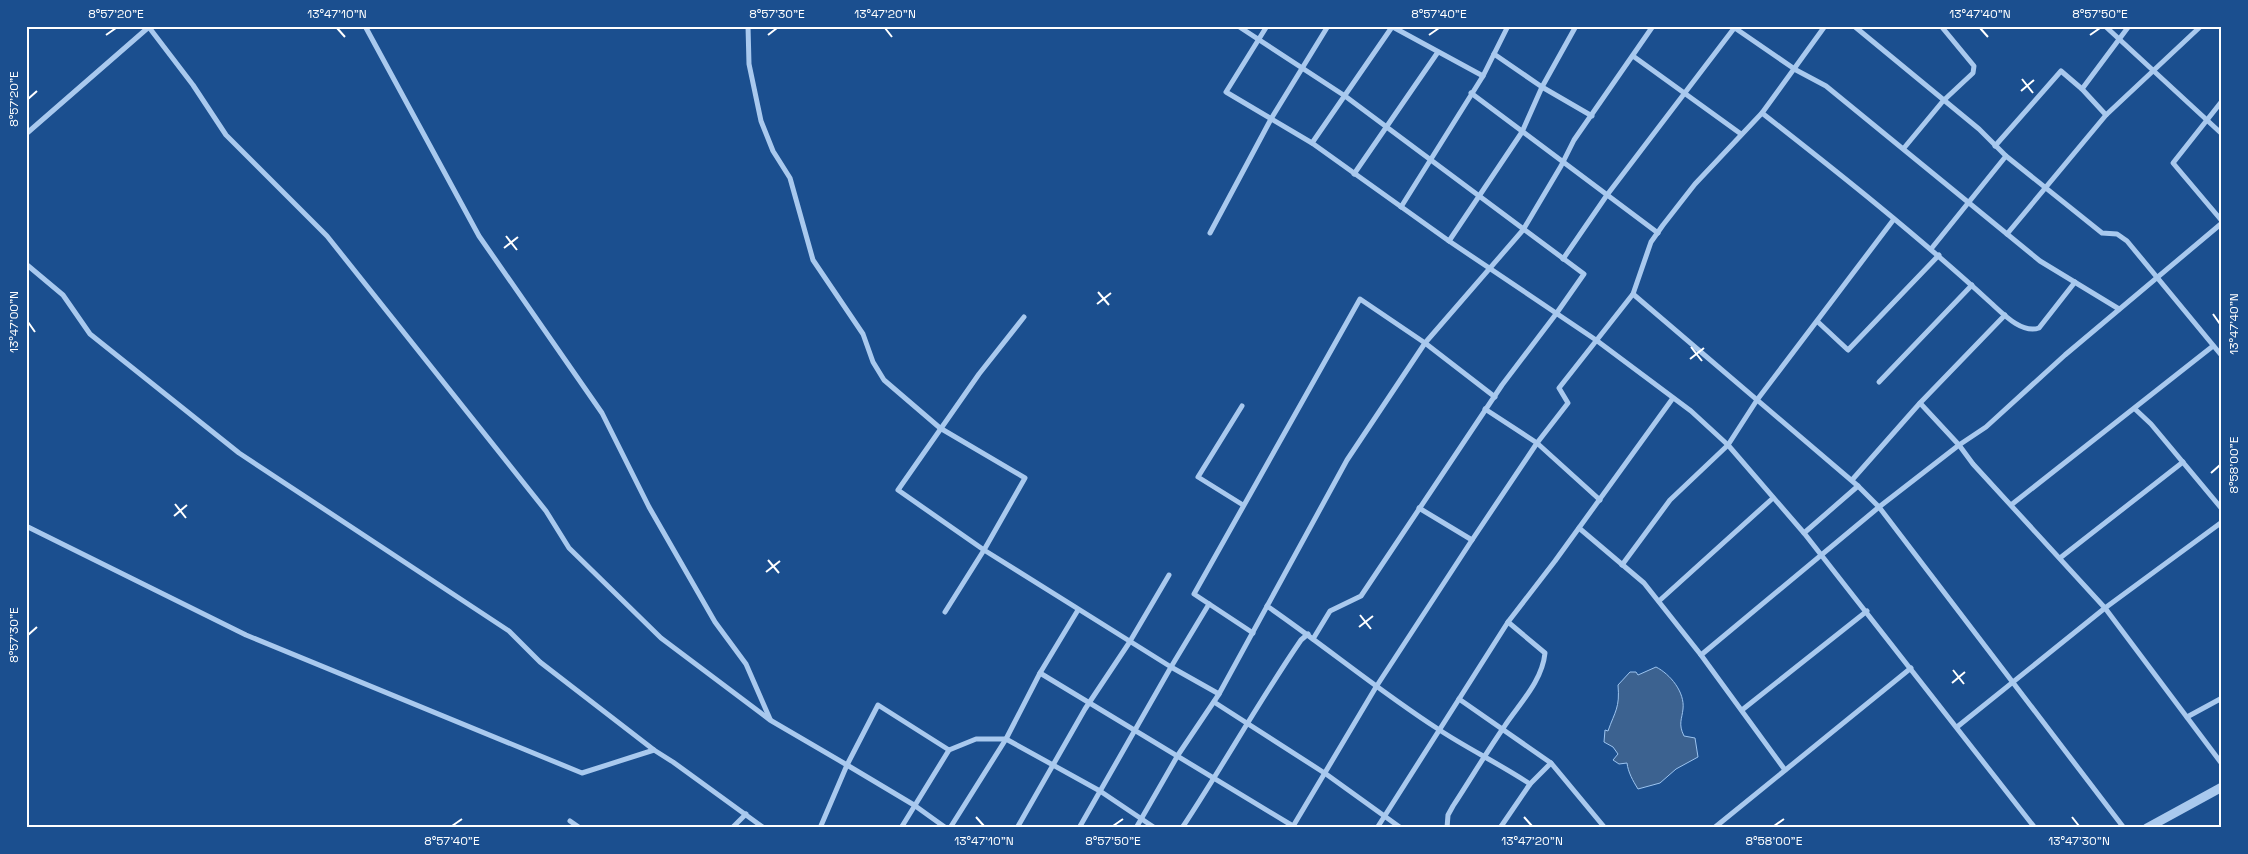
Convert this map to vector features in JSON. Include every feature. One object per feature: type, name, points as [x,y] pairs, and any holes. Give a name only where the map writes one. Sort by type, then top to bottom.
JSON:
[{"type":"street","points":[[26,134],[149,26],[193,85],[226,135],[327,236],[546,510],[569,548],[661,638],[770,720],[914,805],[946,828]]},
{"type":"street","points":[[365,26],[479,236],[602,413],[658,523],[714,622],[746,664],[770,720]]},
{"type":"street","points":[[748,26],[750,64],[761,121],[773,151],[790,178],[813,260],[864,334],[873,362],[884,380],[940,428],[1025,478],[984,550],[945,612]]},
{"type":"street","points":[[1238,26],[1345,96],[1479,198],[1584,274],[1485,409],[1361,596],[1330,611],[1313,639]]},
{"type":"street","points":[[1268,26],[1226,92],[1312,143],[1449,241],[1596,340],[1691,411],[1728,445],[1804,533],[1867,611],[2035,828]]},
{"type":"street","points":[[1210,233],[1271,119],[1304,69],[1328,26]]},
{"type":"street","points":[[1401,207],[1428,160],[1483,76],[1508,26]]},
{"type":"street","points":[[1449,241],[1522,132],[1542,87],[1576,26]]},
{"type":"street","points":[[1136,828],[1178,755],[1219,694],[1347,460],[1425,343],[1523,230],[1574,140],[1653,26]]},
{"type":"street","points":[[1040,672],[1216,777],[1293,827],[1376,687],[1537,443],[1568,403],[1559,388],[1633,294],[1651,242],[1695,184],[1762,113],[1796,70],[1825,26]]},
{"type":"street","points":[[1854,26],[1979,129],[2006,156],[2102,233],[2117,234],[2127,241],[2222,356]]},
{"type":"street","points":[[1904,148],[1943,101],[1973,73],[1974,66],[1941,26]]},
{"type":"street","points":[[2106,26],[2222,134]]},
{"type":"street","points":[[2082,88],[2129,26]]},
{"type":"street","points":[[2007,234],[2106,115],[2202,26]]},
{"type":"street","points":[[1312,143],[1391,27],[1483,76]]},
{"type":"street","points":[[1563,259],[1606,195],[1686,95],[1734,27],[1796,70],[1826,86],[2040,261],[2120,309]]},
{"type":"street","points":[[1354,174],[1438,52]]},
{"type":"street","points":[[1494,54],[1542,87],[1592,116]]},
{"type":"street","points":[[1633,56],[1741,134]]},
{"type":"street","points":[[1995,146],[2061,71],[2082,88],[2106,115]]},
{"type":"street","points":[[1472,93],[1658,233]]},
{"type":"street","points":[[1702,655],[1879,506],[1959,445],[1986,427],[2222,222],[2173,163],[2222,101]]},
{"type":"street","points":[[1762,113],[1939,255],[2005,315],[2027,329],[2039,328],[2075,282]]},
{"type":"street","points":[[1931,249],[2006,156]]},
{"type":"street","points":[[1622,564],[1670,500],[1728,445],[1757,400],[1818,322],[1894,219]]},
{"type":"street","points":[[1818,322],[1848,350],[1939,255]]},
{"type":"street","points":[[26,264],[63,295],[90,334],[238,452],[509,631],[540,662],[654,750],[674,762],[764,828]]},
{"type":"street","points":[[1878,382],[1972,285]]},
{"type":"street","points":[[1633,294],[1852,480],[1879,506],[2124,828]]},
{"type":"street","points":[[1252,633],[1194,594],[1360,299],[1425,343],[1494,397]]},
{"type":"street","points":[[1852,480],[1920,402],[2005,315]]},
{"type":"street","points":[[1024,317],[978,374],[898,490],[984,550],[1129,643],[1219,694]]},
{"type":"street","points":[[2011,505],[2213,346]]},
{"type":"street","points":[[1377,828],[1508,622],[1600,500],[1673,398]]},
{"type":"street","points":[[1920,402],[1959,445],[1973,464],[2105,608],[2222,764]]},
{"type":"street","points":[[1242,406],[1198,477],[1243,506]]},
{"type":"street","points":[[1485,409],[1537,443],[1600,500]]},
{"type":"street","points":[[2135,409],[2151,424],[2222,509]]},
{"type":"street","points":[[2060,558],[2183,462]]},
{"type":"street","points":[[1804,533],[1858,486]]},
{"type":"street","points":[[1659,601],[1773,498]]},
{"type":"street","points":[[1419,508],[1472,540]]},
{"type":"street","points":[[1957,726],[2105,608],[2222,522]]},
{"type":"street","points":[[26,526],[246,635],[582,773],[654,750]]},
{"type":"street","points":[[1579,528],[1644,583],[1702,655],[1785,770]]},
{"type":"street","points":[[1017,828],[1089,702],[1129,643],[1169,575]]},
{"type":"street","points":[[1079,828],[1134,729],[1209,604]]},
{"type":"street","points":[[1267,606],[1308,634],[1376,687],[1438,730],[1530,784]]},
{"type":"street","points":[[950,828],[1006,739],[1040,672],[1078,610]]},
{"type":"street","points":[[1742,710],[1867,611]]},
{"type":"street","points":[[1447,828],[1448,815],[1503,728],[1537,680],[1545,653],[1508,622]]},
{"type":"street","points":[[1182,828],[1216,777],[1246,724],[1301,640],[1308,634]]},
{"type":"street","points":[[1714,828],[1911,668]]},
{"type":"street","points":[[2187,717],[2222,698]]},
{"type":"street","points":[[1459,699],[1551,763],[1605,828]]},
{"type":"street","points":[[1214,702],[1326,774],[1401,828]]},
{"type":"street","points":[[820,828],[847,765],[878,705],[949,750]]},
{"type":"street","points":[[901,828],[949,750],[976,739],[1006,739],[1100,791],[1155,828]]},
{"type":"street","points":[[1500,828],[1530,784],[1551,763]]},
{"type":"street","points":[[2147,828],[2222,787]]},
{"type":"street","points":[[732,828],[746,814]]},
{"type":"street","points":[[570,821],[580,828]]},
{"type":"water","points":[[1656,667],[1671,679],[1682,696],[1682,732],[1684,736],[1695,738],[1698,757],[1676,769],[1660,783],[1638,789],[1627,763],[1619,764],[1613,760],[1618,754],[1613,747],[1604,742],[1605,730],[1608,731],[1616,709],[1618,685],[1630,672],[1636,672],[1638,675]]}]
